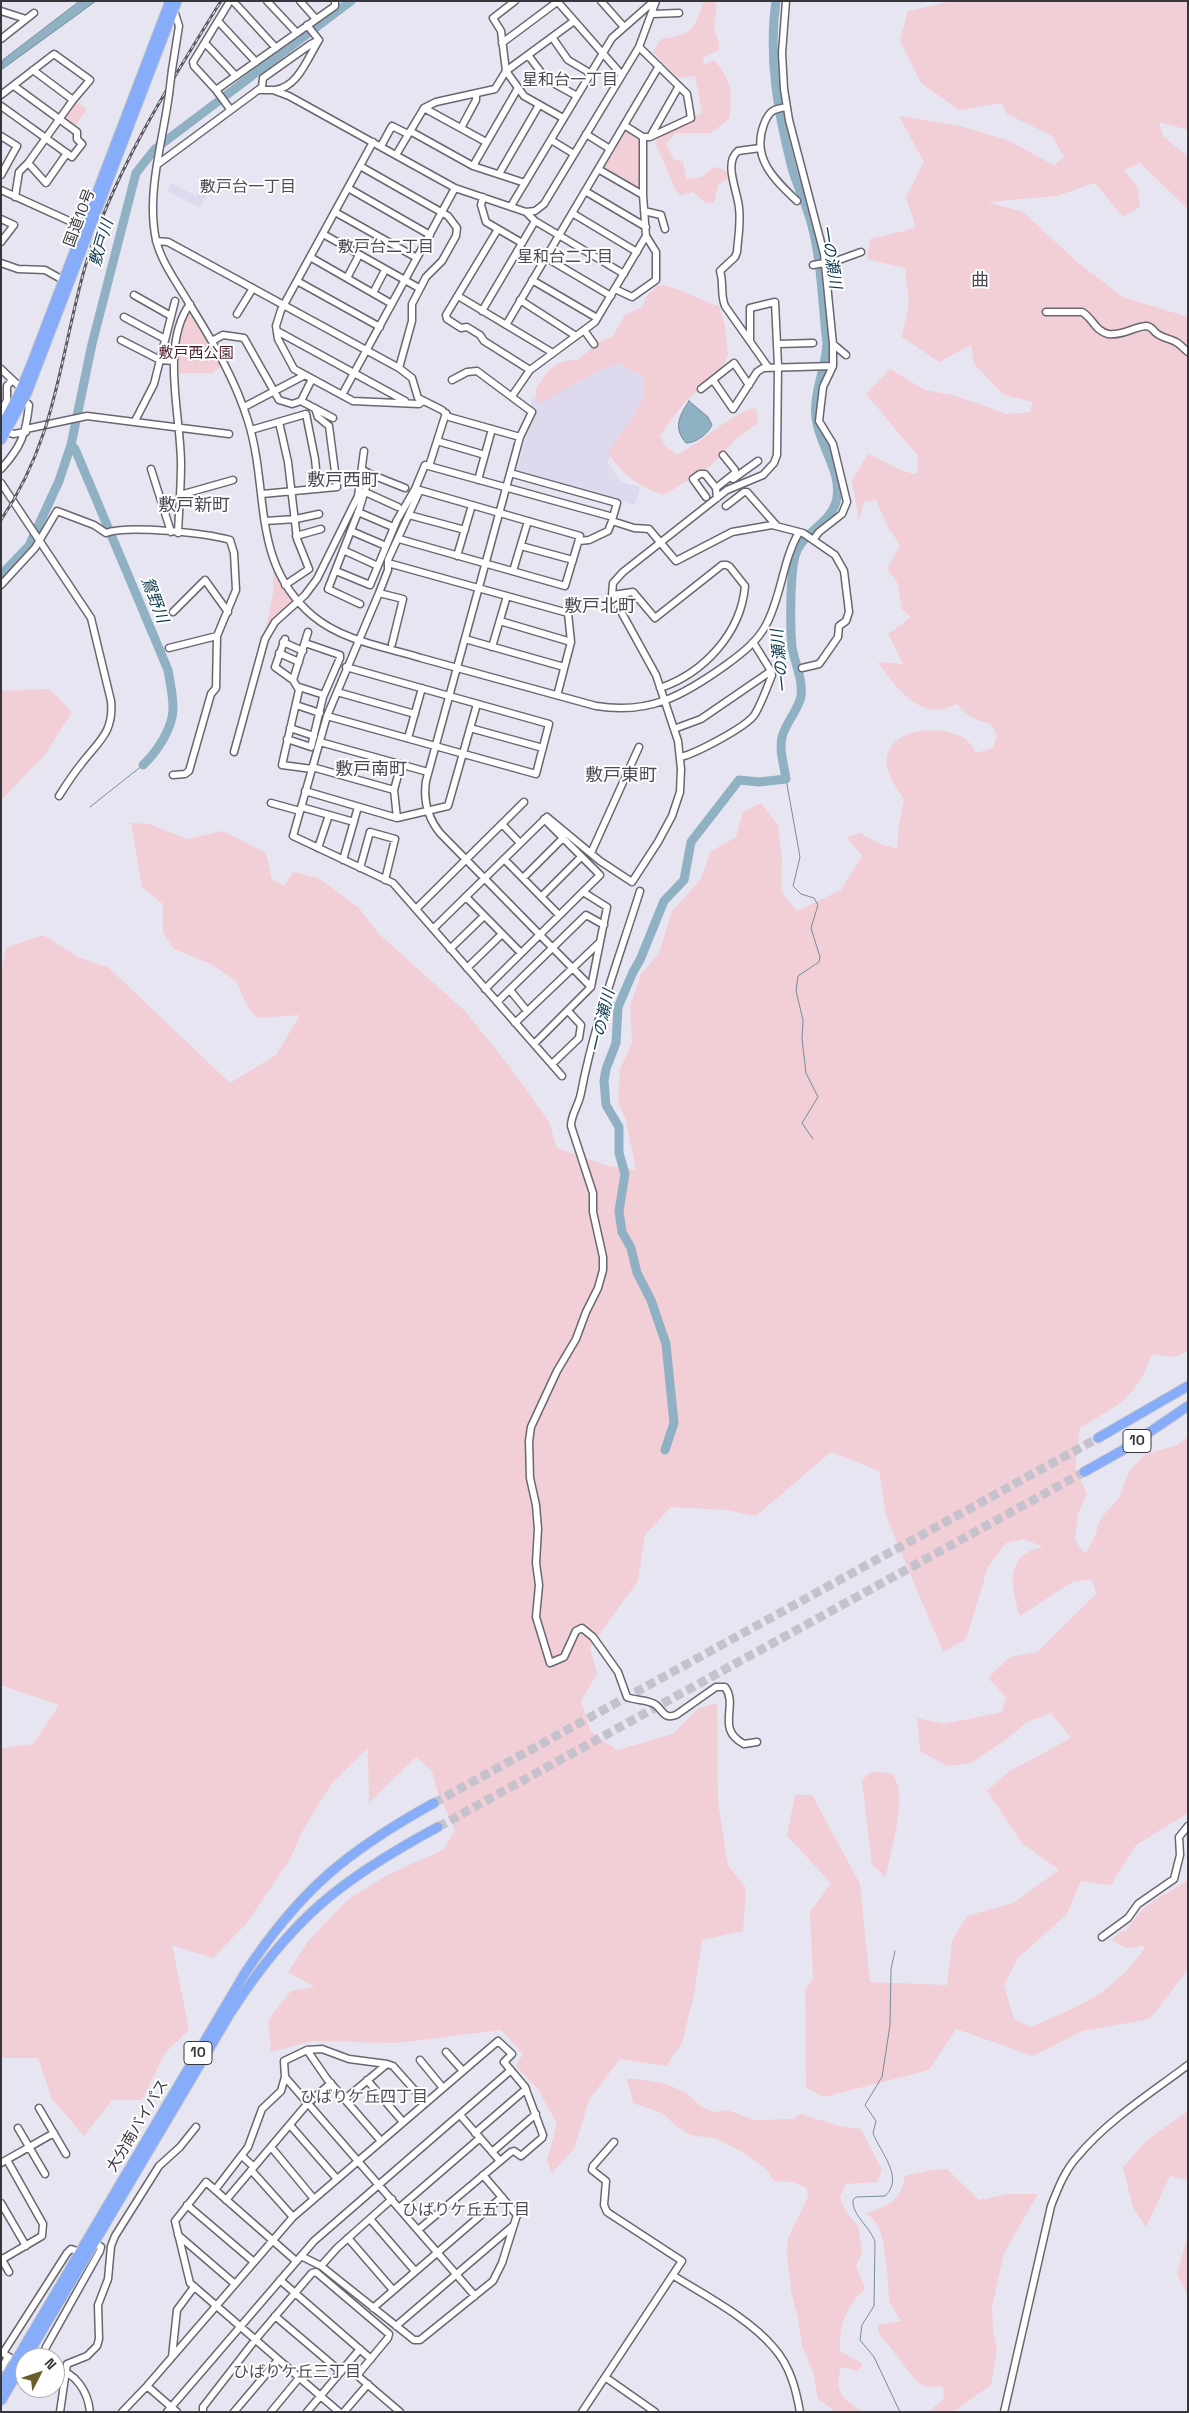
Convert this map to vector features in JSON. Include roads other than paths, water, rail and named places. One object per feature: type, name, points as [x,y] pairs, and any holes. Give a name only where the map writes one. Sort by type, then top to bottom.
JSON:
[{"type":"highway","name":"国道10号","points":[[4,430],[24,400],[86,229],[173,3]]},
{"type":"highway","name":"国道10号","points":[[1,440],[86,229]]},
{"type":"highway","name":"10","points":[[1098,1438],[1188,1386]]},
{"type":"highway","name":"10","points":[[1084,1472],[1132,1444],[1188,1406]]},
{"type":"highway","name":"大分南バイパス","points":[[29,2348],[80,2252],[245,1973],[280,1922],[320,1881],[346,1858],[378,1835],[434,1803]]},
{"type":"highway","name":"大分南バイパス","points":[[30,2348],[231,2012],[277,1946],[312,1910],[339,1886],[372,1864],[438,1827]]},
{"type":"highway","name":"大分南バイパス","points":[[1,2386],[15,2369]]},
{"type":"highway","name":"大分南バイパス","points":[[1,2401],[15,2375]]},
{"type":"street","points":[[228,108],[218,92],[194,66],[193,62],[232,1],[276,48]]},
{"type":"street","points":[[267,1],[297,33]]},
{"type":"street","points":[[300,1],[316,19]]},
{"type":"street","points":[[218,92],[236,76],[308,27],[335,6],[335,1]]},
{"type":"street","points":[[516,1],[493,18],[501,31],[506,70],[524,96],[563,118]]},
{"type":"street","points":[[601,1],[624,27]]},
{"type":"street","points":[[640,1],[646,8]]},
{"type":"street","points":[[511,206],[602,52],[612,38],[655,1]]},
{"type":"street","points":[[526,212],[535,211],[544,204],[639,46],[652,14],[655,1]]},
{"type":"street","points":[[786,1],[782,71],[785,107],[818,225],[833,344],[832,366],[823,386],[819,421],[833,444],[847,502],[847,508],[812,539]]},
{"type":"street","points":[[502,43],[557,2],[621,74]]},
{"type":"street","points":[[173,3],[179,26],[158,164],[153,215],[156,241],[168,269],[212,341],[244,408],[251,430],[270,553],[285,585],[298,601],[319,620],[357,640],[457,668],[610,708],[638,708],[664,702],[697,686],[753,642],[768,620],[787,554],[801,533]]},
{"type":"street","points":[[1,11],[26,19]]},
{"type":"street","points":[[1,39],[34,12]]},
{"type":"street","points":[[652,14],[679,13]]},
{"type":"street","points":[[218,21],[256,62]]},
{"type":"street","points":[[396,155],[424,108],[436,102],[495,90],[506,70],[574,21]]},
{"type":"street","points":[[308,27],[317,39]]},
{"type":"street","points":[[552,38],[568,60],[590,73]]},
{"type":"street","points":[[158,164],[228,108],[258,90],[262,86],[263,78],[317,39]]},
{"type":"street","points":[[258,90],[285,88],[294,82],[317,39]]},
{"type":"street","points":[[205,43],[236,76]]},
{"type":"street","points":[[639,46],[687,94],[692,118],[647,137]]},
{"type":"street","points":[[1,95],[54,54],[90,80],[19,172],[15,197]]},
{"type":"street","points":[[528,55],[546,78],[577,96]]},
{"type":"street","points":[[506,325],[659,66]]},
{"type":"street","points":[[33,70],[73,100]]},
{"type":"street","points":[[1,106],[72,156],[82,144],[77,139],[78,132],[14,86]]},
{"type":"street","points":[[512,396],[530,370],[584,330],[597,318],[646,236],[643,195],[647,137],[679,86]]},
{"type":"street","points":[[473,166],[518,88]]},
{"type":"street","points":[[273,90],[289,96],[455,188],[526,212],[535,221],[624,274]]},
{"type":"street","points":[[461,128],[476,100],[476,94]]},
{"type":"street","points":[[499,174],[539,105]]},
{"type":"street","points":[[785,107],[774,108],[768,116],[762,131],[760,148],[766,168],[797,201]]},
{"type":"street","points":[[424,108],[486,142]]},
{"type":"street","points":[[624,125],[647,137]]},
{"type":"street","points":[[381,146],[392,126],[473,166],[525,183]]},
{"type":"street","points":[[586,134],[610,149]]},
{"type":"street","points":[[1,136],[17,146],[1,175]]},
{"type":"street","points":[[551,140],[574,154]]},
{"type":"street","points":[[373,142],[277,318],[278,339],[294,369],[353,401],[419,404],[423,401]]},
{"type":"street","points":[[760,148],[738,151],[732,159],[732,170],[740,209],[737,252],[735,258],[720,271],[724,281],[721,296],[723,301],[768,367]]},
{"type":"street","points":[[28,162],[46,183],[67,153]]},
{"type":"street","points":[[360,166],[442,212],[454,221],[456,236],[442,261],[429,272],[412,304],[412,321],[399,368]]},
{"type":"street","points":[[598,169],[643,195]]},
{"type":"street","points":[[348,188],[430,235]]},
{"type":"street","points":[[342,395],[455,188]]},
{"type":"street","points":[[1,190],[86,229]]},
{"type":"street","points":[[585,191],[646,227]]},
{"type":"street","points":[[483,197],[481,205],[486,222],[522,243]]},
{"type":"street","points":[[644,211],[661,215],[664,229]]},
{"type":"street","points":[[335,212],[417,258]]},
{"type":"street","points":[[572,213],[637,252]]},
{"type":"street","points":[[1,219],[14,225],[1,242]]},
{"type":"street","points":[[482,311],[535,221]]},
{"type":"street","points":[[498,229],[446,315],[450,322],[461,328],[467,326],[480,335],[484,341],[530,370]]},
{"type":"street","points":[[322,234],[419,288]]},
{"type":"street","points":[[615,289],[632,297],[656,280],[656,252],[646,236]]},
{"type":"street","points":[[156,241],[168,242],[399,368],[409,375],[415,393],[423,401],[446,413],[449,417],[520,437]]},
{"type":"street","points":[[814,265],[824,264],[861,252]]},
{"type":"street","points":[[347,278],[359,255]]},
{"type":"street","points":[[310,258],[392,304]]},
{"type":"street","points":[[545,258],[611,296]]},
{"type":"street","points":[[1,263],[18,269],[45,270],[64,280]]},
{"type":"street","points":[[373,293],[385,270]]},
{"type":"street","points":[[532,280],[597,318]]},
{"type":"street","points":[[297,281],[380,327]]},
{"type":"street","points":[[237,314],[253,288]]},
{"type":"street","points":[[134,295],[171,316]]},
{"type":"street","points":[[458,296],[553,353]]},
{"type":"street","points":[[520,300],[576,336]]},
{"type":"street","points":[[135,421],[154,384],[174,301]]},
{"type":"street","points":[[433,929],[547,816],[591,853],[632,882],[666,829],[680,792],[681,757],[674,729],[651,663],[612,595],[611,590],[617,578],[660,542],[729,489],[764,475],[774,463],[777,455],[778,366],[775,302],[750,308],[750,341]]},
{"type":"street","points":[[174,532],[180,495],[181,464],[174,361],[175,335],[190,304]]},
{"type":"street","points":[[1046,312],[1082,312],[1097,329],[1109,334],[1122,334],[1144,326],[1150,327],[1167,339],[1175,341],[1188,352]]},
{"type":"street","points":[[124,317],[165,338]]},
{"type":"street","points":[[584,330],[594,344]]},
{"type":"street","points":[[277,331],[406,402]]},
{"type":"street","points":[[212,341],[223,335],[244,338],[279,400],[292,404],[301,401],[312,379]]},
{"type":"street","points":[[121,340],[160,360],[174,361]]},
{"type":"street","points":[[778,344],[813,343]]},
{"type":"street","points":[[833,344],[846,355]]},
{"type":"street","points":[[701,389],[734,363],[749,385]]},
{"type":"street","points":[[713,380],[733,409],[757,372],[768,367],[832,366]]},
{"type":"street","points":[[1,369],[22,389]]},
{"type":"street","points":[[452,380],[466,372],[477,371],[532,412],[520,437],[428,772],[424,790],[428,811],[435,827],[573,967],[591,988]]},
{"type":"street","points":[[244,408],[305,375]]},
{"type":"street","points":[[1,412],[7,400],[7,386],[12,380]]},
{"type":"street","points":[[1,470],[20,444],[26,431],[29,405],[24,400]]},
{"type":"street","points":[[301,401],[333,418]]},
{"type":"street","points":[[262,494],[337,487],[330,426],[318,417],[315,408]]},
{"type":"street","points":[[428,466],[446,413]]},
{"type":"street","points":[[251,430],[306,414],[315,459],[318,489]]},
{"type":"street","points":[[4,430],[13,434],[84,417],[135,421],[229,434]]},
{"type":"street","points":[[279,422],[288,462],[296,536],[309,569],[285,585]]},
{"type":"street","points":[[478,480],[492,429]]},
{"type":"street","points":[[437,441],[485,455]]},
{"type":"street","points":[[360,604],[328,590],[365,492],[364,452]]},
{"type":"street","points":[[716,488],[735,473],[735,470],[723,455]]},
{"type":"street","points":[[729,489],[726,485],[758,461]]},
{"type":"street","points":[[287,739],[311,747],[314,736],[337,692],[357,640],[379,592],[388,563],[409,515],[425,465],[613,517],[617,503],[510,473]]},
{"type":"street","points":[[151,469],[174,532]]},
{"type":"street","points":[[366,472],[405,488]]},
{"type":"street","points":[[234,752],[264,639],[275,622],[298,601],[317,579],[354,505],[366,472]]},
{"type":"street","points":[[706,497],[693,479],[700,474],[706,474],[716,488],[717,498]]},
{"type":"street","points":[[180,495],[233,480]]},
{"type":"street","points":[[1,483],[91,618],[111,701],[112,715],[108,731],[78,767],[59,796]]},
{"type":"street","points":[[399,539],[566,586],[580,536],[417,490]]},
{"type":"street","points":[[336,571],[370,585],[393,527],[417,490]]},
{"type":"street","points":[[365,492],[398,506]]},
{"type":"street","points":[[726,506],[744,492],[747,492],[776,526]]},
{"type":"street","points":[[457,556],[472,505]]},
{"type":"street","points":[[1,585],[38,540],[57,511],[94,525],[106,533],[116,530],[174,532],[225,538],[232,543],[236,590],[217,636],[216,688],[211,694],[192,763],[184,774],[173,774]]},
{"type":"street","points":[[358,512],[393,527]]},
{"type":"street","points":[[265,522],[319,514]]},
{"type":"street","points":[[409,515],[465,530]]},
{"type":"street","points":[[513,572],[528,521]]},
{"type":"street","points":[[579,541],[589,540],[608,531],[612,521],[634,528],[650,529],[676,561],[732,532],[776,526],[801,533],[812,539],[835,555],[844,571],[849,612],[846,621],[839,626],[838,637],[819,664],[802,668]]},
{"type":"street","points":[[296,536],[321,529]]},
{"type":"street","points":[[351,532],[386,546]]},
{"type":"street","points":[[521,546],[573,560]]},
{"type":"street","points":[[343,550],[378,566]]},
{"type":"street","points":[[388,563],[568,613],[571,642],[558,692]]},
{"type":"street","points":[[612,595],[633,592],[655,618],[722,565],[727,565],[745,586],[738,619],[728,638],[686,677],[660,688]]},
{"type":"street","points":[[173,612],[205,580],[228,612]]},
{"type":"street","points":[[379,592],[403,599],[392,644]]},
{"type":"street","points":[[492,646],[506,596]]},
{"type":"street","points":[[500,622],[571,642]]},
{"type":"street","points":[[293,680],[308,632]]},
{"type":"street","points":[[169,648],[217,636]]},
{"type":"street","points":[[465,639],[564,667]]},
{"type":"street","points":[[302,651],[284,640],[275,667],[293,680],[299,687],[324,695]]},
{"type":"street","points":[[681,757],[710,745],[754,716],[772,675],[753,642]]},
{"type":"street","points":[[305,643],[340,655],[324,695],[324,715],[320,742],[293,836],[392,883],[562,1076]]},
{"type":"street","points":[[279,653],[299,662]]},
{"type":"street","points":[[296,705],[324,715],[536,774],[549,724],[346,668]]},
{"type":"street","points":[[674,729],[701,719],[771,671]]},
{"type":"street","points":[[299,687],[282,765],[312,768],[394,790]]},
{"type":"street","points":[[408,738],[422,688]]},
{"type":"street","points":[[337,692],[415,714]]},
{"type":"street","points":[[305,791],[397,818],[448,806],[477,704]]},
{"type":"street","points":[[290,728],[314,736]]},
{"type":"street","points":[[470,728],[543,748]]},
{"type":"street","points":[[320,742],[428,772]]},
{"type":"street","points":[[591,853],[639,747]]},
{"type":"street","points":[[397,818],[394,790],[401,764]]},
{"type":"street","points":[[416,909],[524,802]]},
{"type":"street","points":[[271,803],[354,822]]},
{"type":"street","points":[[343,860],[358,806]]},
{"type":"street","points":[[318,848],[329,815]]},
{"type":"street","points":[[485,989],[600,875],[544,819]]},
{"type":"street","points":[[502,824],[520,843]]},
{"type":"street","points":[[360,868],[370,832],[395,839],[385,880]]},
{"type":"street","points":[[523,878],[563,838]]},
{"type":"street","points":[[541,896],[581,856]]},
{"type":"street","points":[[504,859],[560,915]]},
{"type":"street","points":[[640,891],[592,1040],[584,1070],[581,1095],[572,1117],[571,1126],[593,1193],[594,1212],[603,1257],[603,1270],[598,1288],[586,1312],[576,1339],[557,1372],[531,1427],[529,1441],[530,1478],[536,1505],[538,1529],[536,1563],[539,1584],[536,1618],[550,1663],[564,1658],[576,1631],[582,1628],[593,1637],[618,1672],[627,1697],[655,1704],[668,1717],[676,1716],[716,1687],[725,1687],[730,1700],[727,1719],[731,1732],[738,1741],[744,1744],[757,1742]]},
{"type":"street","points":[[534,1044],[591,988],[608,907],[583,892]]},
{"type":"street","points":[[466,897],[521,953]]},
{"type":"street","points":[[497,1002],[554,948],[586,914],[604,924]]},
{"type":"street","points":[[450,949],[484,916]]},
{"type":"street","points":[[468,968],[502,934]]},
{"type":"street","points":[[515,1023],[600,942]]},
{"type":"street","points":[[510,990],[527,1011]]},
{"type":"street","points":[[552,1064],[579,1038],[581,1025],[568,1011]]},
{"type":"street","points":[[1102,1938],[1128,1918],[1138,1904],[1174,1879],[1180,1856],[1179,1837],[1188,1826]]},
{"type":"street","points":[[122,2412],[172,2358],[293,2217],[498,2041],[501,2042],[512,2054],[504,2062],[526,2090],[543,2134],[542,2138],[521,2156],[514,2151],[500,2161],[418,2230]]},
{"type":"street","points":[[215,2190],[248,2148],[260,2112],[279,2095],[285,2078],[284,2061],[307,2050],[322,2049],[349,2059],[393,2066],[426,2103]]},
{"type":"street","points":[[307,2050],[332,2084],[381,2141]]},
{"type":"street","points":[[446,2052],[463,2071]]},
{"type":"street","points":[[420,2060],[443,2088]]},
{"type":"street","points":[[346,2099],[387,2064]]},
{"type":"street","points":[[1004,2412],[1051,2206],[1061,2181],[1077,2156],[1099,2134],[1188,2065]]},
{"type":"street","points":[[169,2409],[298,2258],[320,2235],[511,2070]]},
{"type":"street","points":[[285,2078],[475,2296]]},
{"type":"street","points":[[367,2080],[404,2122]]},
{"type":"street","points":[[226,2200],[308,2103],[332,2084]]},
{"type":"street","points":[[399,2208],[526,2090]]},
{"type":"street","points":[[39,2108],[66,2154]]},
{"type":"street","points":[[492,2152],[536,2114]]},
{"type":"street","points":[[460,2115],[500,2161]]},
{"type":"street","points":[[290,2124],[337,2179]]},
{"type":"street","points":[[65,2370],[69,2362],[87,2356],[97,2346],[99,2339],[98,2305],[108,2279],[111,2246],[115,2236],[161,2163],[180,2147],[196,2127]]},
{"type":"street","points":[[18,2128],[45,2174]]},
{"type":"street","points":[[9,2272],[2,2259],[42,2236],[43,2224],[4,2162],[54,2133]]},
{"type":"street","points":[[582,2412],[674,2276],[682,2261],[607,2212],[604,2205],[606,2181],[592,2170],[593,2166],[614,2142]]},
{"type":"street","points":[[271,2147],[314,2198]]},
{"type":"street","points":[[242,2156],[293,2217]]},
{"type":"street","points":[[339,2412],[188,2281],[175,2221],[204,2182],[273,2240],[298,2258],[320,2266],[417,2341],[494,2279],[517,2214],[483,2175]]},
{"type":"street","points":[[372,2308],[502,2197]]},
{"type":"street","points":[[320,2266],[392,2199]]},
{"type":"street","points":[[1,2203],[26,2246]]},
{"type":"street","points":[[187,2205],[254,2262]]},
{"type":"street","points":[[370,2219],[415,2271]]},
{"type":"street","points":[[396,2326],[515,2224]]},
{"type":"street","points":[[178,2235],[235,2284]]},
{"type":"street","points":[[348,2238],[393,2290]]},
{"type":"street","points":[[46,2348],[100,2251],[100,2247],[94,2242]]},
{"type":"street","points":[[1,2369],[4,2354],[67,2253],[71,2249],[80,2252]]},
{"type":"street","points":[[203,2412],[203,2407],[255,2340],[312,2273],[316,2272],[388,2333],[389,2336],[359,2373],[359,2377],[400,2412]]},
{"type":"street","points":[[674,2276],[744,2322],[774,2347],[790,2374],[800,2412]]},
{"type":"street","points":[[280,2280],[371,2359]]},
{"type":"street","points":[[172,2358],[177,2310],[194,2287]]},
{"type":"street","points":[[275,2316],[341,2372]]},
{"type":"street","points":[[307,2412],[360,2349]]},
{"type":"street","points":[[4,2354],[15,2360]]},
{"type":"street","points":[[234,2412],[278,2360]]},
{"type":"street","points":[[65,2373],[83,2389],[90,2412]]},
{"type":"street","points":[[605,2377],[655,2412]]},
{"type":"street","points":[[271,2412],[299,2378]]},
{"type":"street","points":[[344,2412],[368,2384]]},
{"type":"street","points":[[147,2386],[169,2409],[176,2412]]},
{"type":"street","points":[[60,2412],[61,2398]]},
{"type":"water","points":[[80,1],[96,1],[1,70],[3,60]]},
{"type":"water","points":[[689,401],[708,417],[712,425],[708,432],[701,437],[686,443],[680,432],[679,422],[682,412]]},
{"type":"waterway","name":"敷戸川","points":[[1,575],[29,546],[59,481],[71,445],[92,344],[136,173],[155,149],[351,1]]},
{"type":"waterway","name":"一の瀬川","points":[[665,1450],[674,1423],[666,1344],[651,1300],[637,1273],[631,1248],[622,1232],[619,1211],[625,1174],[619,1153],[619,1127],[606,1105],[604,1081],[606,1069],[616,1043],[618,1007],[664,901],[684,880],[691,842],[739,780],[759,782],[786,779],[781,750],[782,739],[801,696],[800,678],[791,638],[793,565],[798,548],[803,541],[833,510],[838,491],[834,470],[816,418],[816,399],[827,343],[815,237],[792,168],[782,127],[774,64],[773,43],[776,1]]},
{"type":"waterway","name":"鴛野川","points":[[71,445],[75,449],[168,670],[173,703],[170,724],[159,747],[143,765]]},
{"type":"waterway","points":[[90,807],[143,765]]},
{"type":"waterway","points":[[786,779],[800,857],[793,886],[801,894],[814,898],[818,905],[811,928],[820,957],[819,962],[798,976],[796,991],[803,1020],[802,1039],[806,1073],[818,1097],[802,1123],[813,1139]]},
{"type":"waterway","points":[[895,1951],[891,1969],[890,2025],[882,2077],[865,2105],[876,2121],[873,2133],[889,2165],[893,2181],[891,2189],[885,2196],[856,2197],[853,2200],[853,2206],[875,2242],[874,2306],[862,2325],[860,2340],[874,2357],[900,2412]]},
{"type":"tunnel","points":[[434,1803],[1098,1438]]},
{"type":"tunnel","points":[[438,1827],[1084,1472]]},
{"type":"railway","points":[[1,520],[20,489],[45,428],[85,267],[110,198],[144,130],[221,1]]},
{"type":"district","name":"星和台一丁目","points":[[570,81]]},
{"type":"district","name":"敷戸台一丁目","points":[[248,188]]},
{"type":"district","name":"敷戸台二丁目","points":[[386,248]]},
{"type":"district","name":"星和台二丁目","points":[[565,258]]},
{"type":"district","name":"曲","points":[[980,281]]},
{"type":"district","name":"敷戸西町","points":[[343,481]]},
{"type":"district","name":"敷戸新町","points":[[194,506]]},
{"type":"district","name":"敷戸北町","points":[[600,607]]},
{"type":"district","name":"敷戸南町","points":[[371,770]]},
{"type":"district","name":"敷戸東町","points":[[621,776]]},
{"type":"district","name":"ひばりケ丘四丁目","points":[[364,2098]]},
{"type":"district","name":"ひばりケ丘五丁目","points":[[466,2211]]},
{"type":"district","name":"ひばりケ丘三丁目","points":[[297,2373]]},
{"type":"park label","name":"敷戸西公園","points":[[196,354]]}]
